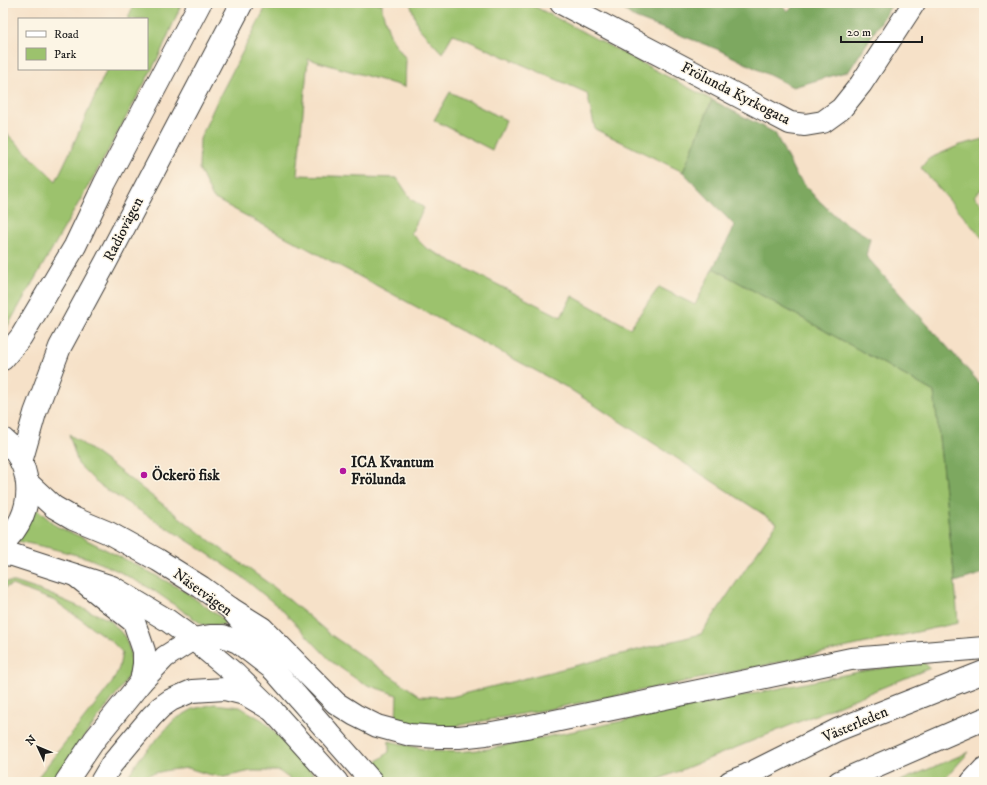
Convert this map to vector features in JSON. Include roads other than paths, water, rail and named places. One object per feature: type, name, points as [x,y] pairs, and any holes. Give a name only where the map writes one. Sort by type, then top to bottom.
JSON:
[{"type":"main road","points":[[3,359],[21,337],[75,246],[105,183],[200,3]]},
{"type":"main road","name":"Radiovägen","points":[[21,462],[35,413],[60,347],[242,3]]},
{"type":"main road","name":"Frölunda Kyrkogata","points":[[561,3],[790,123],[805,125],[823,122],[841,109],[861,84],[914,3]]},
{"type":"main road","points":[[3,439],[14,450],[21,462],[28,483],[27,500],[22,516],[14,532],[3,542]]},
{"type":"main road","name":"Näsetvägen","points":[[28,483],[54,507],[73,518],[109,533],[158,560],[201,587],[230,608],[260,644],[273,669],[366,775]]},
{"type":"main road","points":[[3,554],[13,555],[112,587],[167,620],[193,639],[235,674],[272,710],[337,782]]},
{"type":"main road","points":[[75,575],[134,622],[144,651],[144,664],[141,682]]},
{"type":"main road","points":[[230,608],[262,628],[336,703],[355,715],[377,726],[410,735],[436,737],[459,737],[486,734],[526,727],[851,659],[984,648]]},
{"type":"main road","points":[[66,782],[95,739],[141,682],[165,657],[193,639],[210,636],[223,636],[238,642],[273,669]]},
{"type":"main road","name":"Västerleden","points":[[730,782],[837,730],[984,672]]},
{"type":"main road","points":[[101,782],[110,764],[152,716],[171,700],[185,694],[225,689],[245,694],[272,710]]},
{"type":"main road","points":[[839,782],[984,719]]},
{"type":"main road","points":[[972,782],[984,769]]},
{"type":"place","name":"ICA Kvantum Frölunda","points":[[343,471]]},
{"type":"place","name":"Öckerö fisk","points":[[144,475]]}]
